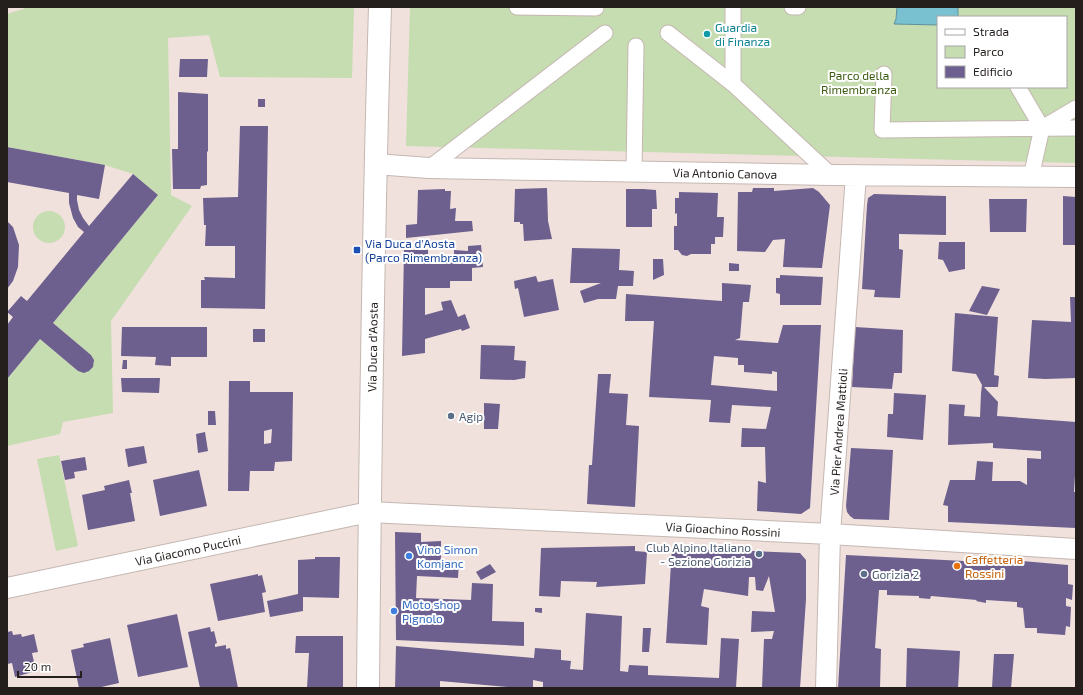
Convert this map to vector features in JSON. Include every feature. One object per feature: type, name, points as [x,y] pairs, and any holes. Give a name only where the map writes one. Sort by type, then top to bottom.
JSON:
[{"type":"main road","name":"Via Duca d'Aosta","points":[[368,688],[369,512],[375,164],[380,7]]},
{"type":"street","points":[[517,7],[596,8]]},
{"type":"street","points":[[733,7],[733,84]]},
{"type":"street","points":[[792,7],[798,7]]},
{"type":"street","points":[[429,168],[605,33]]},
{"type":"street","points":[[668,33],[733,84],[831,175]]},
{"type":"street","points":[[634,171],[636,46]]},
{"type":"street","points":[[884,74],[882,130],[1076,128]]},
{"type":"street","points":[[1019,88],[1042,128],[1031,176]]},
{"type":"street","points":[[1042,128],[1076,108]]},
{"type":"street","name":"Via Antonio Canova","points":[[375,164],[429,168],[831,175],[1076,177]]},
{"type":"street","name":"Via Pier Andrea Mattioli","points":[[826,688],[830,534],[856,175]]},
{"type":"street","name":"Via Gioachino Rossini","points":[[369,512],[830,534],[1076,549]]},
{"type":"street","name":"Via Giacomo Puccini","points":[[7,588],[369,512]]},
{"type":"green space","points":[[29,7],[354,7],[352,78],[220,77],[209,35],[168,38],[171,195],[192,206],[111,321],[113,413],[63,422],[60,434],[7,446],[7,379],[40,339],[78,371],[85,372],[91,369],[94,360],[91,355],[53,323],[158,195],[133,174],[105,165],[7,147],[7,14]]},
{"type":"green space","name":"Parco della Rimembranza","points":[[410,7],[1076,7],[1076,163],[406,146]]},
{"type":"green space","points":[[46,211],[52,211],[61,215],[65,227],[61,239],[52,243],[46,243],[37,239],[33,230],[33,224],[37,215]]},
{"type":"green space","points":[[59,455],[78,546],[56,551],[37,459]]},
{"type":"water","points":[[897,7],[958,7],[958,16],[937,16],[937,25],[894,24]]},
{"type":"building","points":[[180,59],[208,59],[207,77],[179,77]]},
{"type":"building","points":[[178,92],[208,94],[207,185],[201,186],[200,189],[173,189],[172,149],[178,149]]},
{"type":"building","points":[[258,99],[265,99],[265,107],[258,107]]},
{"type":"building","points":[[240,126],[268,126],[265,309],[201,308],[201,280],[205,280],[204,277],[235,278],[235,246],[205,246],[206,225],[204,225],[203,198],[238,197]]},
{"type":"building","points":[[7,147],[105,165],[99,199],[77,195],[79,210],[89,226],[133,174],[158,195],[53,323],[91,355],[94,360],[93,367],[84,373],[78,371],[40,339],[7,379],[7,325],[13,317],[7,312],[21,296],[27,301],[84,232],[78,227],[73,218],[69,203],[69,193],[7,182]]},
{"type":"building","points":[[547,188],[548,221],[552,239],[524,241],[523,224],[520,224],[520,222],[514,222],[515,189]]},
{"type":"building","points":[[753,188],[774,188],[774,191],[813,188],[819,192],[830,205],[822,268],[783,267],[785,239],[773,240],[765,252],[737,251],[738,192],[752,192]]},
{"type":"building","points":[[445,189],[445,191],[451,191],[450,209],[456,208],[455,221],[472,221],[473,231],[406,238],[406,225],[417,224],[418,190]]},
{"type":"building","points":[[626,189],[656,190],[657,209],[652,209],[652,227],[626,227]]},
{"type":"building","points":[[679,192],[718,193],[717,217],[724,217],[723,237],[715,237],[715,244],[711,244],[711,254],[691,254],[687,256],[682,255],[678,250],[674,250],[674,226],[677,226],[675,198],[679,198]]},
{"type":"building","points":[[874,194],[946,196],[946,235],[899,234],[899,249],[903,250],[900,298],[874,297],[875,290],[862,289],[867,205],[868,198]]},
{"type":"building","points":[[1063,196],[1076,197],[1076,245],[1063,245]]},
{"type":"building","points":[[989,199],[1027,199],[1026,232],[990,232]]},
{"type":"building","points":[[7,221],[13,227],[19,245],[18,267],[13,281],[7,289]]},
{"type":"building","points":[[939,242],[965,242],[965,269],[949,272],[943,260],[938,259]]},
{"type":"building","points":[[481,245],[483,267],[472,268],[472,281],[450,281],[450,288],[425,288],[425,315],[443,310],[441,302],[451,300],[458,317],[465,314],[470,328],[425,339],[425,353],[402,356],[404,250],[428,250],[428,260],[454,261],[454,250],[468,251],[468,246]]},
{"type":"building","points":[[572,248],[620,249],[619,270],[634,271],[633,286],[618,286],[616,299],[598,299],[584,303],[580,291],[601,283],[570,283]]},
{"type":"building","points":[[653,259],[663,259],[664,275],[653,280]]},
{"type":"building","points":[[729,263],[739,264],[739,271],[729,271]]},
{"type":"building","points":[[780,275],[823,277],[821,305],[780,305],[780,294],[776,293],[776,278],[780,278]]},
{"type":"building","points":[[536,276],[538,282],[553,279],[559,310],[524,317],[518,288],[515,289],[514,281]]},
{"type":"building","points":[[722,283],[751,285],[749,302],[743,302],[740,338],[735,340],[778,343],[783,325],[821,325],[810,508],[801,514],[757,511],[758,481],[766,483],[765,447],[741,447],[742,428],[766,429],[771,407],[732,405],[730,423],[709,422],[711,400],[649,397],[654,321],[625,321],[626,294],[722,301]],"holes":[[[714,356],[738,358],[738,365],[744,365],[744,372],[772,374],[772,371],[777,372],[777,391],[711,385]]]},
{"type":"building","points":[[982,286],[1000,289],[987,315],[969,311]]},
{"type":"building","points":[[1070,297],[1076,297],[1076,378],[1028,378],[1032,320],[1071,322]]},
{"type":"building","points":[[955,313],[998,317],[994,375],[999,376],[998,387],[984,387],[998,402],[997,416],[1076,422],[1074,492],[1076,492],[1076,528],[948,522],[948,506],[943,505],[950,480],[975,480],[977,461],[993,462],[992,481],[1020,481],[1027,485],[1027,458],[1041,459],[1041,451],[993,448],[993,443],[948,445],[949,404],[965,405],[964,416],[980,417],[982,385],[976,374],[952,371]]},
{"type":"building","points":[[122,327],[207,327],[207,357],[171,357],[171,366],[155,365],[156,357],[121,356]]},
{"type":"building","points":[[855,327],[903,330],[902,373],[894,373],[892,389],[852,387]]},
{"type":"building","points":[[253,329],[265,329],[265,342],[253,342]]},
{"type":"building","points":[[481,345],[515,346],[514,360],[526,361],[525,378],[514,380],[480,379]]},
{"type":"building","points":[[123,360],[127,360],[127,369],[122,369]]},
{"type":"building","points":[[598,374],[611,374],[609,393],[628,394],[626,425],[639,426],[635,507],[587,504],[589,465],[592,465]]},
{"type":"building","points":[[121,378],[160,378],[159,393],[122,392]]},
{"type":"building","points":[[229,381],[250,381],[250,392],[293,392],[292,461],[275,462],[274,471],[250,471],[249,491],[228,491]],"holes":[[[272,429],[271,443],[264,444],[264,431]]]},
{"type":"building","points":[[894,393],[926,395],[923,440],[887,437],[888,414],[893,414]]},
{"type":"building","points":[[484,403],[500,404],[498,429],[484,429]]},
{"type":"building","points":[[208,411],[215,411],[216,425],[208,425]]},
{"type":"building","points":[[205,432],[208,451],[198,453],[196,434]]},
{"type":"building","points":[[144,446],[147,463],[128,467],[125,449]]},
{"type":"building","points":[[851,448],[893,450],[889,520],[854,519],[847,512],[846,506]]},
{"type":"building","points":[[85,457],[87,470],[74,472],[75,478],[65,480],[61,461]]},
{"type":"building","points":[[199,470],[207,506],[160,516],[153,480]]},
{"type":"building","points":[[129,480],[135,521],[88,530],[82,495],[105,490],[104,486]]},
{"type":"building","points":[[395,532],[421,533],[421,542],[441,541],[441,560],[459,561],[458,578],[417,576],[416,598],[471,600],[472,583],[493,584],[492,621],[524,622],[524,646],[396,640]]},
{"type":"building","points":[[635,546],[635,551],[647,552],[645,584],[596,587],[597,582],[561,581],[560,597],[539,596],[541,548]]},
{"type":"building","points":[[672,548],[800,553],[806,560],[806,599],[800,688],[762,688],[764,639],[772,639],[774,631],[751,632],[752,611],[775,612],[769,576],[763,591],[756,590],[755,577],[749,577],[748,596],[704,589],[701,606],[709,608],[707,645],[666,643]]},
{"type":"building","points":[[846,555],[1021,564],[1022,561],[1068,565],[1068,584],[1073,585],[1072,600],[1066,598],[1066,606],[1071,607],[1070,627],[1066,626],[1065,635],[1037,633],[1037,628],[1025,628],[1023,608],[1017,607],[1017,602],[986,600],[986,603],[976,601],[977,600],[931,596],[930,599],[919,598],[919,596],[887,595],[887,590],[879,590],[875,648],[881,649],[880,688],[838,688]]},
{"type":"building","points":[[315,557],[340,557],[339,598],[303,597],[303,611],[270,617],[267,601],[298,594],[298,560],[315,559]]},
{"type":"building","points":[[490,564],[496,572],[481,580],[476,572]]},
{"type":"building","points":[[258,574],[258,576],[262,575],[266,592],[262,593],[265,612],[218,621],[210,584]]},
{"type":"building","points":[[535,608],[542,608],[542,613],[535,612]]},
{"type":"building","points":[[586,613],[622,616],[620,671],[628,672],[629,665],[648,666],[648,675],[719,678],[721,638],[739,639],[736,688],[543,688],[543,682],[533,680],[533,688],[440,681],[440,688],[395,688],[396,646],[534,658],[535,648],[561,650],[561,660],[571,661],[570,669],[583,670]]},
{"type":"building","points":[[177,614],[188,667],[138,677],[127,625]]},
{"type":"building","points":[[210,627],[211,632],[214,631],[217,643],[215,644],[215,647],[226,645],[226,649],[230,648],[238,688],[200,688],[188,632]]},
{"type":"building","points":[[643,628],[651,628],[649,652],[642,652]]},
{"type":"building","points":[[12,631],[13,635],[21,634],[22,637],[34,634],[38,652],[32,653],[36,671],[15,677],[12,663],[7,664],[7,632]]},
{"type":"building","points":[[296,636],[343,636],[343,688],[307,688],[309,653],[295,653]]},
{"type":"building","points":[[110,638],[119,683],[97,688],[79,688],[71,650],[84,647],[83,644]]},
{"type":"building","points":[[907,648],[960,651],[958,688],[906,688]]},
{"type":"building","points":[[994,654],[1014,654],[1011,688],[992,688]]},
{"type":"place","name":"Guardia di Finanza","points":[[707,34]]},
{"type":"place","name":"Via Duca d'Aosta (Parco Rimembranza)","points":[[357,250]]},
{"type":"place","name":"Agip","points":[[451,416]]},
{"type":"place","name":"Club Alpino Italiano - Sezione Gorizia","points":[[759,554]]},
{"type":"place","name":"Vino Simon Komjanc","points":[[409,556]]},
{"type":"place","name":"Caffetteria Rossini","points":[[957,566]]},
{"type":"place","name":"Gorizia 2","points":[[864,574]]},
{"type":"place","name":"Moto shop Pignolo","points":[[394,611]]}]
